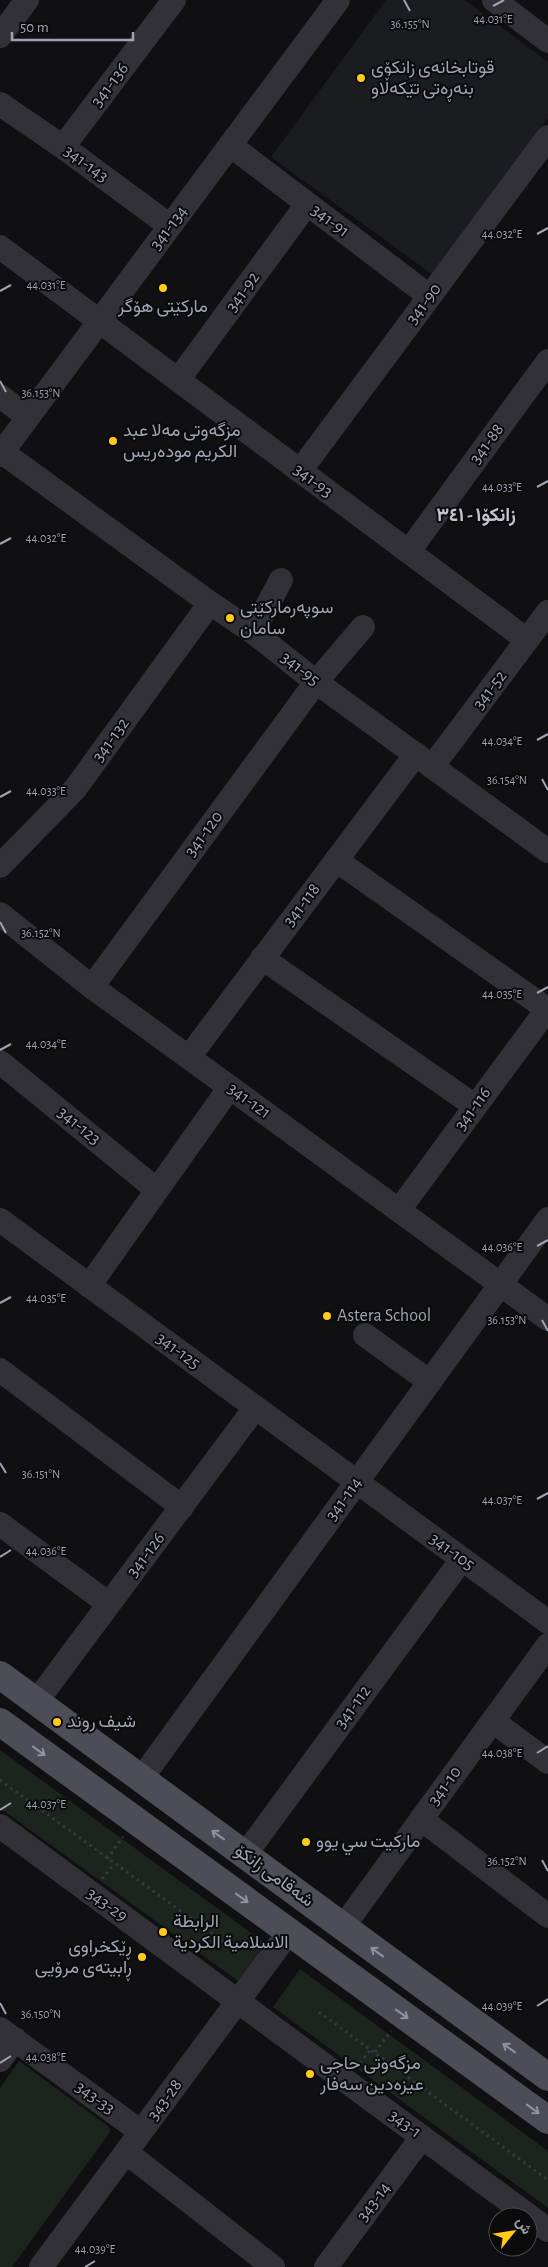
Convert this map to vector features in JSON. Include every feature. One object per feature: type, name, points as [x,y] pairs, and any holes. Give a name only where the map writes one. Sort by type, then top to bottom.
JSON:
[{"type":"main road","name":"شەقامی زانکۆ","points":[[0,1675],[548,2076]]},
{"type":"main road","name":"شەقامی زانکۆ","points":[[0,1722],[548,2120]]},
{"type":"street","points":[[0,36],[26,0]]},
{"type":"street","name":"341-136","points":[[63,147],[174,0]]},
{"type":"street","name":"341-134","points":[[1,454],[338,0]]},
{"type":"street","points":[[504,3],[548,41]]},
{"type":"street","name":"341-143","points":[[0,104],[63,147],[170,226]]},
{"type":"street","name":"341-90","points":[[300,470],[548,137]]},
{"type":"street","name":"341-91","points":[[230,146],[430,296]]},
{"type":"street","name":"341-92","points":[[178,380],[307,204]]},
{"type":"street","name":"341-93","points":[[0,247],[527,640]]},
{"type":"street","name":"341-88","points":[[409,552],[548,361]]},
{"type":"street","points":[[0,396],[28,417]]},
{"type":"street","name":"341-95","points":[[1,454],[253,632],[316,682],[424,761],[546,844]]},
{"type":"street","points":[[253,632],[281,580]]},
{"type":"street","name":"341-132","points":[[1,864],[75,789],[210,603]]},
{"type":"street","name":"341-52","points":[[424,761],[527,640],[548,612]]},
{"type":"street","name":"341-120","points":[[92,987],[316,682],[363,626]]},
{"type":"street","name":"341-118","points":[[188,1057],[336,860],[424,761]]},
{"type":"street","points":[[336,860],[548,1008]]},
{"type":"street","name":"341-121","points":[[0,914],[92,987],[548,1319]]},
{"type":"street","points":[[262,958],[475,1106]]},
{"type":"street","name":"341-116","points":[[399,1210],[548,1008]]},
{"type":"street","name":"341-123","points":[[0,1062],[157,1190]]},
{"type":"street","points":[[89,1286],[230,1087]]},
{"type":"street","name":"341-114","points":[[141,1779],[548,1219]]},
{"type":"street","name":"341-125","points":[[2,1226],[89,1286],[357,1482]]},
{"type":"street","points":[[365,1335],[430,1382]]},
{"type":"street","points":[[0,1370],[182,1507]]},
{"type":"street","name":"341-126","points":[[36,1702],[255,1408]]},
{"type":"street","name":"341-105","points":[[357,1482],[548,1622]]},
{"type":"street","points":[[0,1524],[109,1604]]},
{"type":"street","name":"341-112","points":[[244,1855],[462,1559]]},
{"type":"street","name":"341-10","points":[[343,1927],[548,1645]]},
{"type":"street","points":[[493,1721],[548,1762]]},
{"type":"street","points":[[421,1819],[548,1916]]},
{"type":"street","name":"343-29","points":[[0,1826],[238,2001]]},
{"type":"street","name":"343-28","points":[[41,2267],[289,1932]]},
{"type":"street","name":"343-1","points":[[238,2001],[548,2230]]},
{"type":"street","points":[[0,2060],[7,2034]]},
{"type":"street","name":"343-33","points":[[7,2034],[141,2132]]},
{"type":"street","name":"343-14","points":[[327,2266],[422,2137]]},
{"type":"street","points":[[126,2152],[273,2267]]},
{"type":"path","points":[[0,1780],[240,1954]]},
{"type":"path","points":[[107,1859],[124,1835]]},
{"type":"path","points":[[100,1882],[114,1864]]},
{"type":"path","points":[[319,2012],[548,2180]]},
{"type":"path","points":[[375,2052],[392,2030]]},
{"type":"path","points":[[360,2063],[370,2049]]},
{"type":"shaded area","points":[[386,0],[465,0],[548,62],[548,118],[433,275],[271,157]]},
{"type":"shaded area","points":[[0,1750],[265,1943],[238,1981],[0,1808]]},
{"type":"shaded area","points":[[300,1969],[548,2151],[548,2208],[273,2007]]},
{"type":"shaded area","points":[[19,2061],[109,2127],[110,2132],[12,2267],[0,2267],[0,2088]]},
{"type":"place","name":"قوتابخانه‌ی زانکۆی بنەڕەتی تێکەڵاو","points":[[361,78]]},
{"type":"place","name":"مارکێتی ھۆگر","points":[[163,288]]},
{"type":"place","name":"مزگه‌وتی مه‌لا عبد الكريم موده‌ریس","points":[[113,441]]},
{"type":"place","name":"سوپەرمارکێتی سامان","points":[[230,618]]},
{"type":"place","name":"Astera School","points":[[327,1316]]},
{"type":"place","name":"شیف روند","points":[[57,1722]]},
{"type":"place","name":"ماركيت سي يوو","points":[[306,1842]]},
{"type":"place","name":"الرابطة الاسلامية الكردية","points":[[163,1932]]},
{"type":"place","name":"ڕێکخراوی ڕابیتەی مرۆیی","points":[[142,1957]]},
{"type":"place","name":"مزگەوتی حاجی عیزەدین سەفار","points":[[310,2074]]},
{"type":"district","name":"زانکۆ١ - ٣٤١","points":[[476,515]]}]
